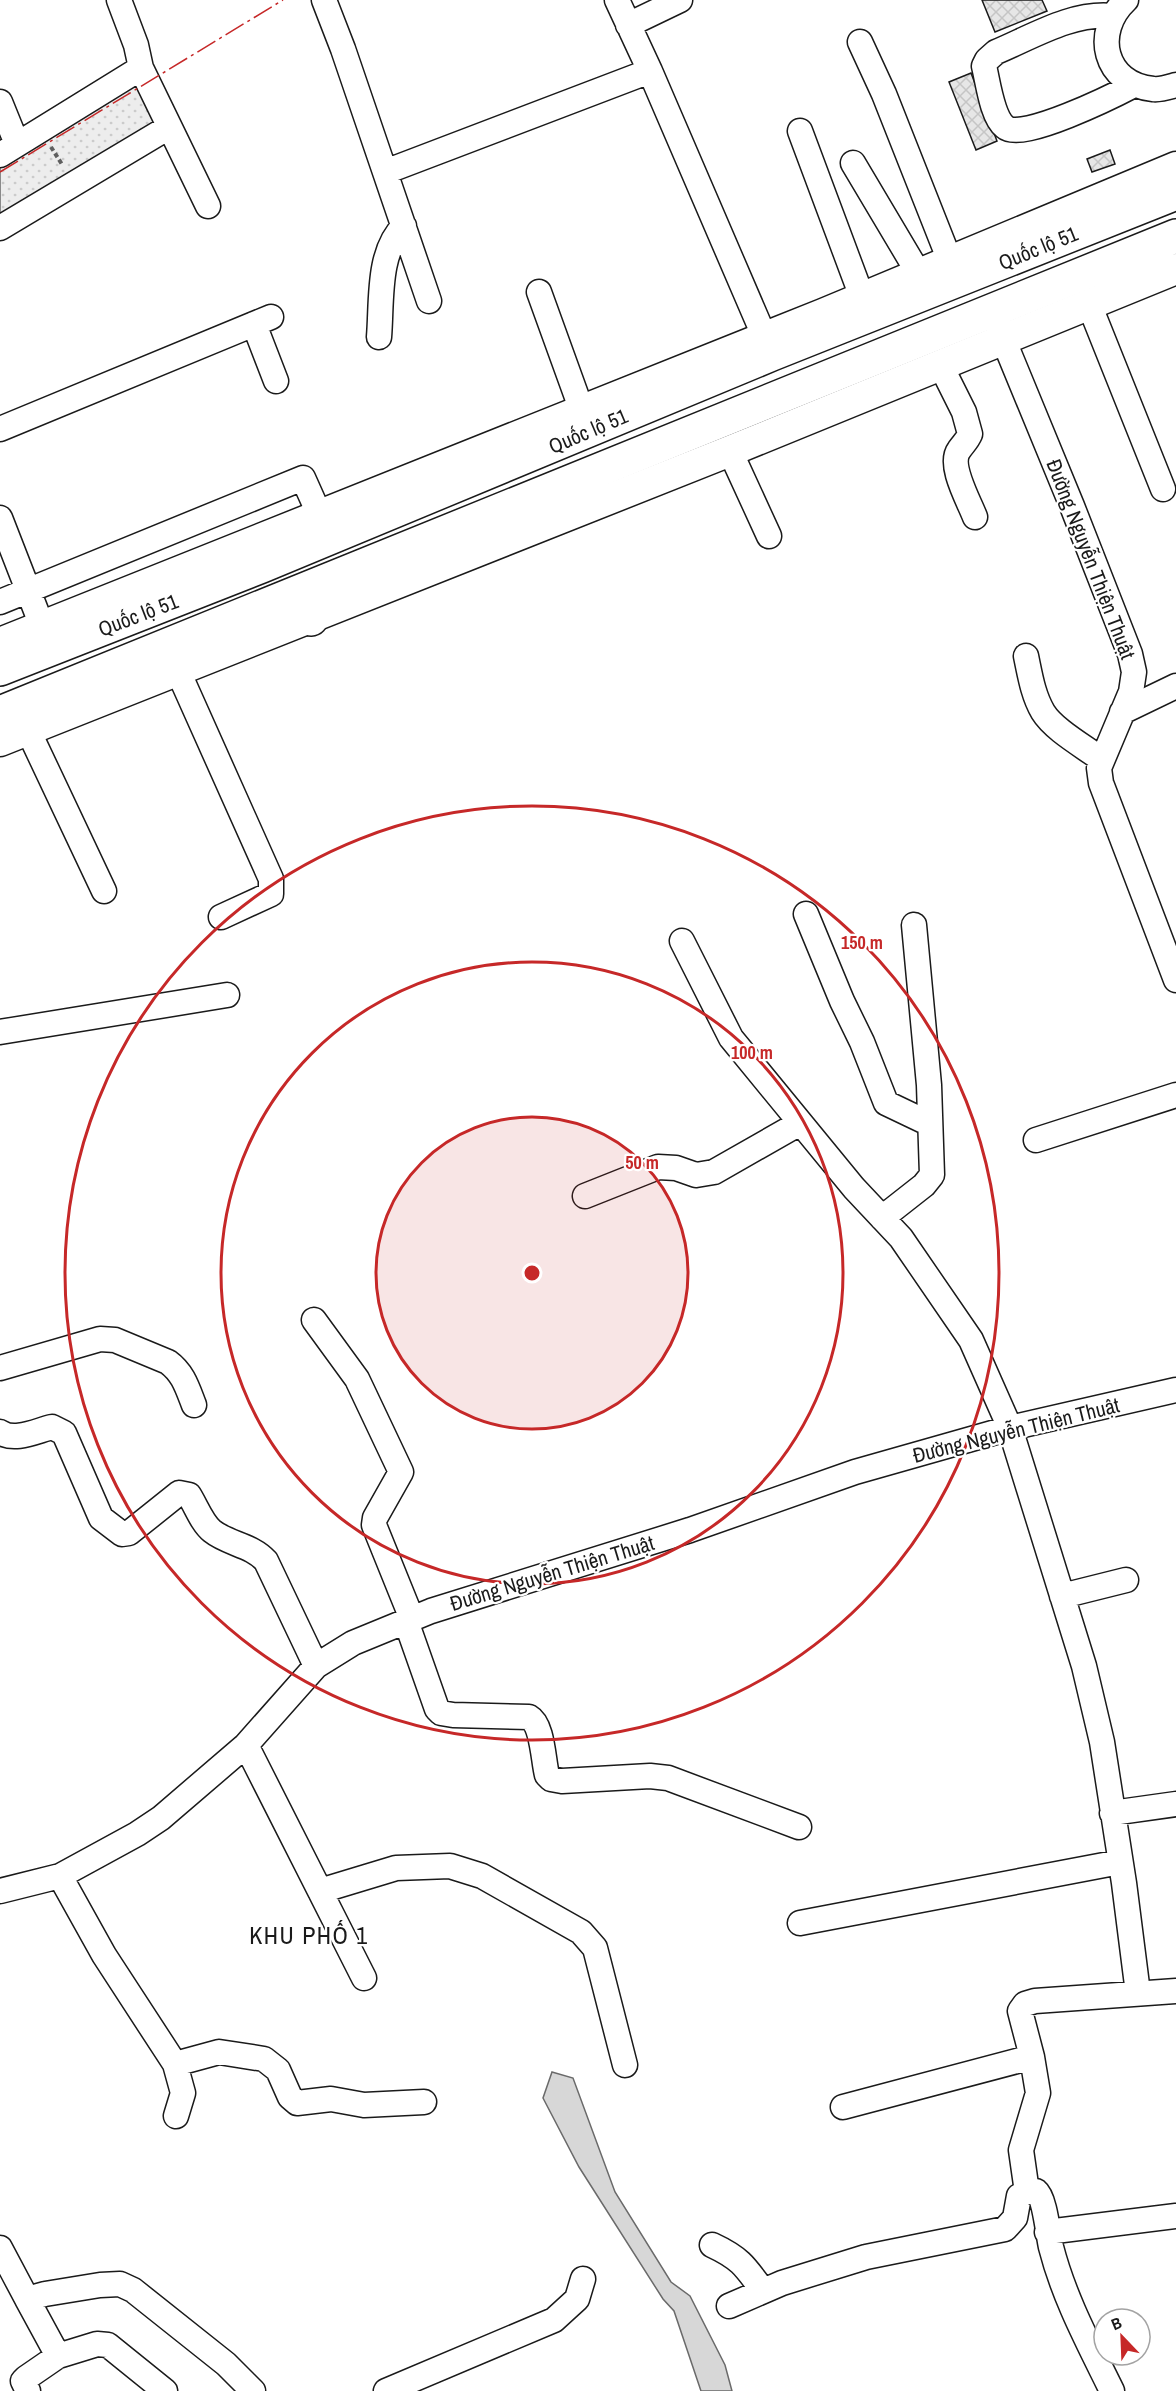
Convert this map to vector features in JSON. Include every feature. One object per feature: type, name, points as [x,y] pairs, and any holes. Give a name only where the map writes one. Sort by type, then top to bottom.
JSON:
[{"type":"highway","name":"Quốc lộ 51","points":[[0,669],[339,535],[769,345],[1176,193]]},
{"type":"highway","name":"Quốc lộ 51","points":[[0,713],[305,606],[991,310],[1170,262]]},
{"type":"main road","name":"Quốc lộ 51","points":[[0,643],[582,411],[769,345],[862,297],[1176,167]]},
{"type":"main road","name":"Quốc lộ 51","points":[[0,741],[178,671],[305,606],[730,452],[941,366],[1089,304],[1170,262]]},
{"type":"street","points":[[119,0],[136,45],[141,68],[208,206]]},
{"type":"street","points":[[324,0],[429,301]]},
{"type":"street","points":[[616,0],[650,71],[769,345]]},
{"type":"street","points":[[628,25],[680,0]]},
{"type":"street","points":[[1119,8],[1072,20],[996,52],[984,66],[995,112],[1005,128],[1015,131],[1031,129],[1112,97],[1134,85]]},
{"type":"street","points":[[1119,8],[1106,31],[1107,53],[1117,72],[1134,85],[1155,90],[1176,85]]},
{"type":"street","points":[[860,42],[884,94],[950,261]]},
{"type":"street","points":[[0,102],[9,149],[141,68]]},
{"type":"street","points":[[385,172],[650,71]]},
{"type":"street","points":[[0,228],[169,127]]},
{"type":"street","points":[[800,131],[862,297]]},
{"type":"street","points":[[853,163],[919,274]]},
{"type":"street","points":[[379,337],[384,268],[395,234],[404,226]]},
{"type":"street","points":[[539,292],[582,411]]},
{"type":"street","points":[[1089,304],[1163,489]]},
{"type":"street","name":"Đường Nguyễn Thiện Thuật","points":[[991,310],[1130,654],[1134,672],[1131,692],[1099,768],[1106,800],[1176,980]]},
{"type":"street","points":[[0,429],[263,320],[276,381]]},
{"type":"street","points":[[941,366],[964,412],[970,434],[965,444],[958,450],[954,465],[975,517]]},
{"type":"street","points":[[730,452],[769,536]]},
{"type":"street","points":[[0,602],[303,478],[320,516]]},
{"type":"street","points":[[0,518],[42,626]]},
{"type":"street","points":[[1026,656],[1035,693],[1044,713],[1056,726],[1102,760]]},
{"type":"street","points":[[178,671],[271,879],[271,894],[221,917]]},
{"type":"street","points":[[1122,712],[1176,686]]},
{"type":"street","points":[[28,730],[104,891]]},
{"type":"street","points":[[806,914],[886,1103],[930,1124]]},
{"type":"street","points":[[882,1218],[924,1185],[932,1175],[924,1014],[914,925]]},
{"type":"street","points":[[682,941],[731,1038],[800,1123],[901,1238],[971,1340],[1010,1428],[1084,1666],[1102,1742],[1138,1993]]},
{"type":"street","points":[[0,1032],[227,995]]},
{"type":"street","points":[[1036,1140],[1176,1095]]},
{"type":"street","points":[[585,1196],[658,1167],[676,1168],[696,1175],[714,1172],[800,1123]]},
{"type":"street","points":[[314,1320],[357,1378],[400,1472],[375,1518],[374,1525],[409,1620],[437,1710],[453,1715],[529,1717],[535,1720],[547,1775],[551,1779],[562,1781],[650,1776],[668,1778],[798,1827]]},
{"type":"street","points":[[0,1368],[100,1339],[115,1340],[175,1367],[182,1374],[194,1405]]},
{"type":"street","name":"Đường Nguyễn Thiện Thuật","points":[[0,1891],[60,1876],[137,1834],[161,1818],[246,1745],[316,1666],[353,1643],[409,1620],[690,1530],[855,1472],[1010,1428],[1176,1390]]},
{"type":"street","points":[[0,1432],[16,1436],[52,1427],[64,1433],[101,1518],[122,1534],[129,1533],[178,1493],[189,1495],[210,1530],[258,1553],[266,1560],[316,1666]]},
{"type":"street","points":[[1062,1596],[1126,1580]]},
{"type":"street","points":[[246,1745],[364,1978]]},
{"type":"street","points":[[1113,1813],[1176,1804]]},
{"type":"street","points":[[800,1923],[1120,1862]]},
{"type":"street","points":[[320,1891],[396,1869],[450,1866],[482,1876],[581,1932],[595,1948],[625,2065]]},
{"type":"street","points":[[60,1876],[104,1955],[175,2064],[183,2092],[176,2116]]},
{"type":"street","points":[[1027,2192],[1021,2150],[1038,2093],[1032,2057],[1020,2011],[1025,2004],[1035,2001],[1176,1991]]},
{"type":"street","points":[[175,2064],[219,2052],[264,2059],[278,2070],[290,2097],[297,2103],[331,2099],[364,2105],[423,2102]]},
{"type":"street","points":[[843,2107],[1032,2057]]},
{"type":"street","points":[[729,2306],[782,2283],[866,2257],[1005,2229],[1015,2218],[1019,2196],[1036,2191],[1041,2197],[1054,2259],[1077,2322],[1112,2391]]},
{"type":"street","points":[[1047,2232],[1176,2216]]},
{"type":"street","points":[[712,2245],[734,2255],[763,2291]]},
{"type":"street","points":[[0,2248],[58,2356]]},
{"type":"street","points":[[386,2391],[554,2320],[577,2299],[583,2279]]},
{"type":"street","points":[[27,2299],[56,2292],[120,2284],[133,2290],[226,2364],[254,2391]]},
{"type":"street","points":[[28,2391],[23,2381],[26,2378],[58,2356],[94,2344],[108,2345],[165,2391]]},
{"type":"path","points":[[49,144],[67,173]]},
{"type":"shaded area","points":[[138,78],[159,124],[0,220],[0,162]]},
{"type":"shaded area","points":[[552,2072],[573,2078],[615,2192],[671,2282],[690,2296],[725,2365],[732,2391],[701,2391],[674,2311],[663,2299],[579,2167],[543,2098]]},
{"type":"building","points":[[982,0],[1042,0],[1047,11],[995,32]]},
{"type":"building","points":[[971,73],[997,141],[976,150],[949,82]]},
{"type":"building","points":[[1110,150],[1115,164],[1092,172],[1087,159]]},
{"type":"power","points":[[0,172],[283,0]]},
{"type":"district","name":"KHU PHỐ 1","points":[[309,1935]]}]
